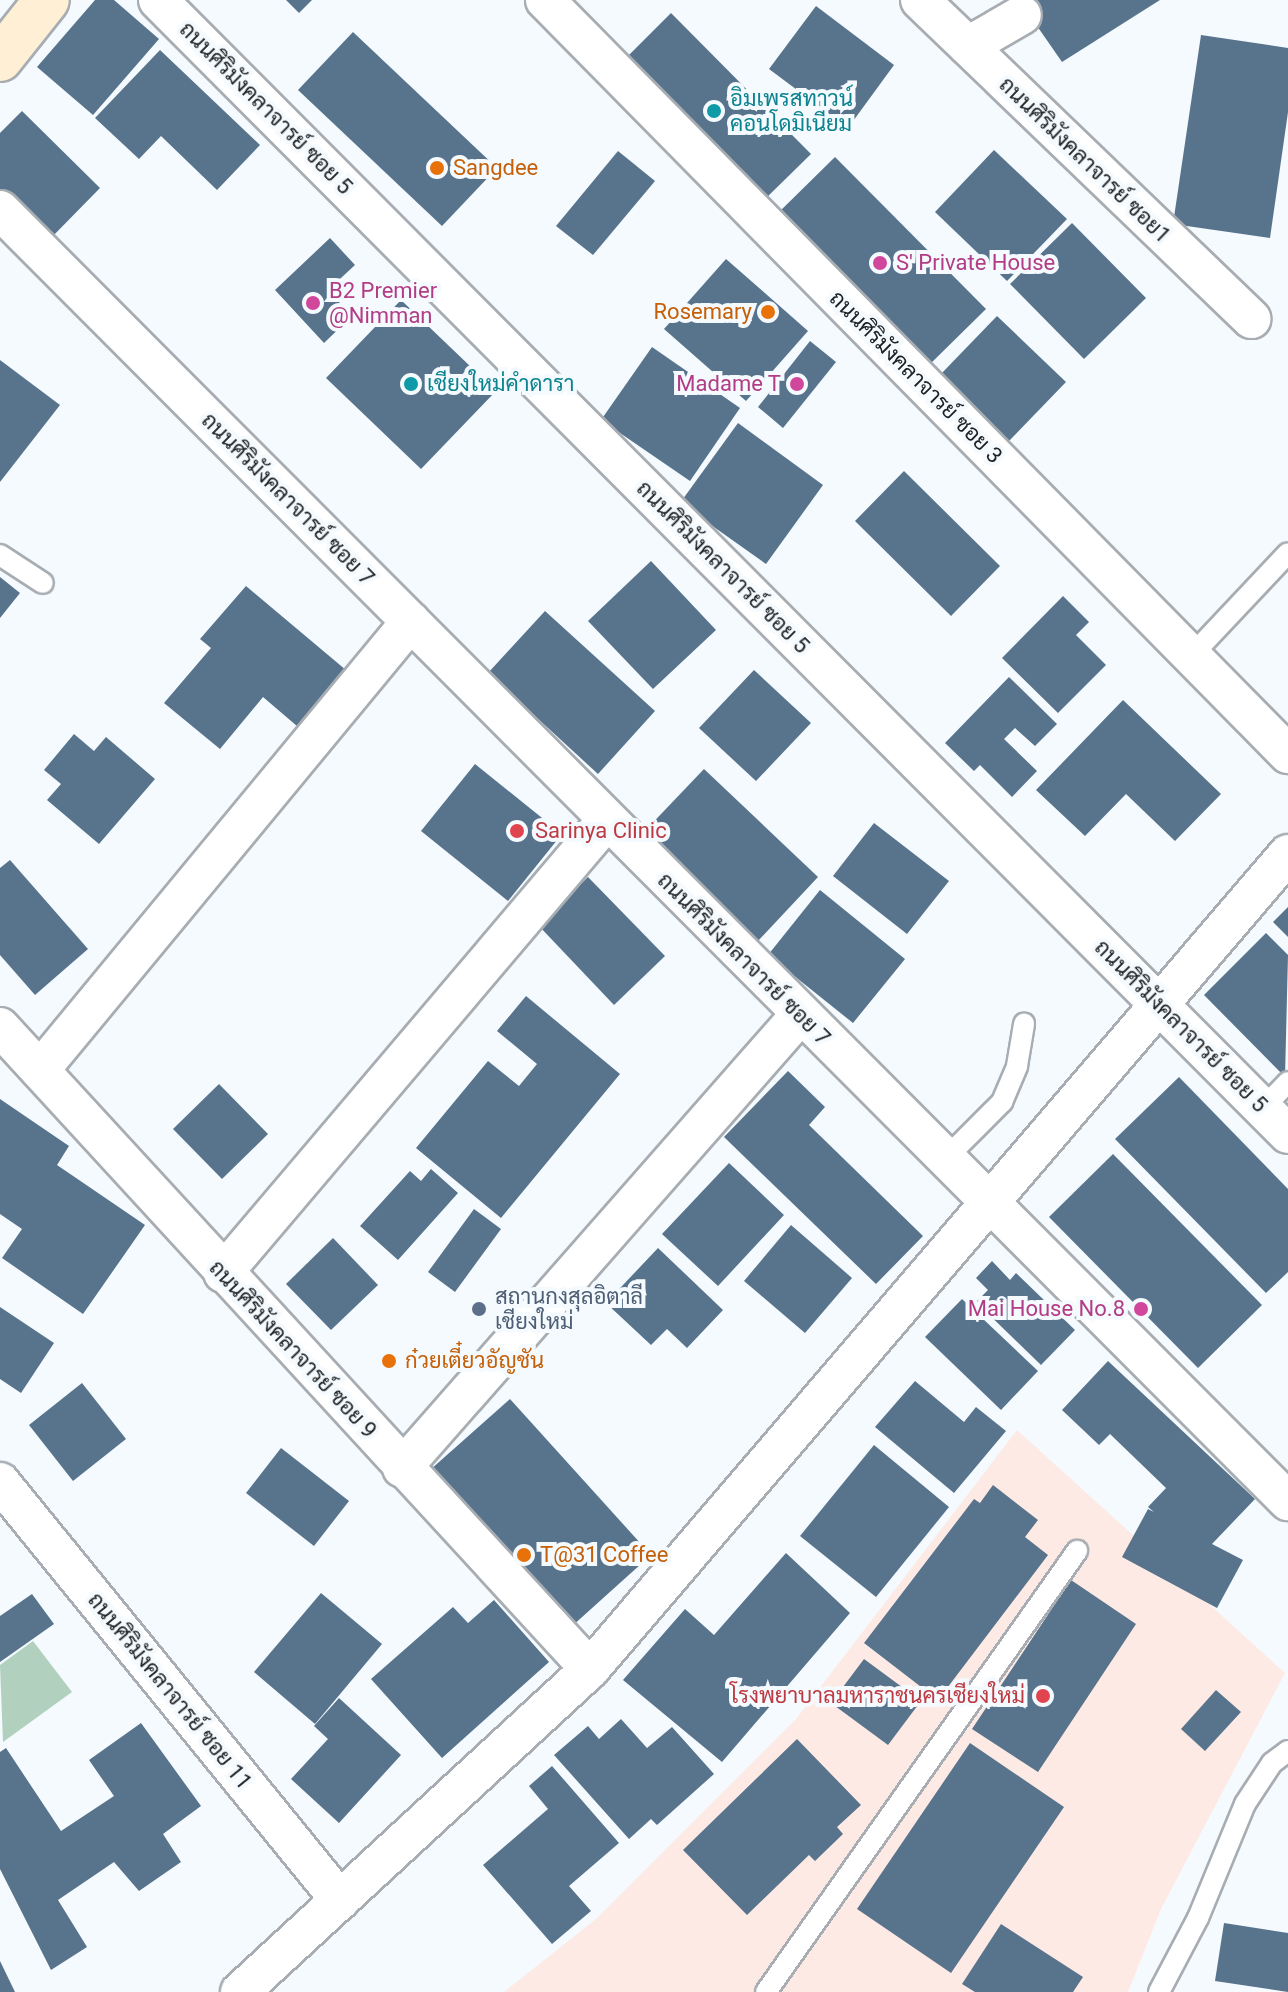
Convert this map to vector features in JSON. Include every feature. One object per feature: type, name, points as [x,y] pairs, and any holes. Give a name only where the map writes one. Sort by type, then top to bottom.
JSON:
[{"type":"street","points":[[0,59],[47,0]]},
{"type":"street","name":"ถนนศิริมังคลาจารย์ ซอย 5","points":[[158,0],[1160,1005],[1280,1108]]},
{"type":"street","name":"ถนนศิริมังคลาจารย์ ซอย 3","points":[[545,0],[1288,754]]},
{"type":"street","name":"ถนนศิริมังคลาจารย์ ซอย1","points":[[920,0],[1251,319]]},
{"type":"street","points":[[968,46],[1022,15]]},
{"type":"street","name":"ถนนศิริมังคลาจารย์ ซอย 7","points":[[0,210],[411,621],[799,1016],[1288,1501]]},
{"type":"street","points":[[40,1070],[411,621]]},
{"type":"street","points":[[223,1273],[607,820]]},
{"type":"street","points":[[240,1992],[590,1669],[991,1206],[1288,854]]},
{"type":"street","points":[[402,1468],[799,1016]]},
{"type":"street","name":"ถนนศิริมังคลาจารย์ ซอย 9","points":[[0,1027],[402,1468],[590,1669]]},
{"type":"street","name":"ถนนศิริมังคลาจารย์ ซอย 11","points":[[0,1482],[340,1900]]},
{"type":"lane","points":[[1191,656],[1288,553]]},
{"type":"lane","points":[[0,555],[43,583]]},
{"type":"lane","points":[[945,1159],[1002,1102],[1017,1066],[1024,1024]]},
{"type":"lane","points":[[766,1992],[1077,1551]]},
{"type":"lane","points":[[1159,1992],[1251,1793],[1288,1751]]},
{"type":"shaded area","name":"โรงพยาบาลมหาราชนครเชียงใหม่","points":[[1017,1430],[1285,1673],[1161,1909],[1128,1992],[504,1992],[596,1919],[796,1719]]},
{"type":"green space","points":[[33,1641],[72,1692],[3,1742],[0,1665]]},
{"type":"building","points":[[95,0],[114,0],[159,39],[93,115],[37,67]]},
{"type":"building","points":[[286,0],[312,0],[299,13]]},
{"type":"building","points":[[1019,0],[1160,0],[1062,62]]},
{"type":"building","points":[[816,6],[894,65],[848,128],[769,69]]},
{"type":"building","name":"อิมเพรสทาวน์ คอนโดมิเนียม","points":[[671,13],[811,154],[756,208],[617,67]]},
{"type":"building","points":[[353,32],[497,168],[442,226],[298,90]]},
{"type":"building","points":[[1201,35],[1288,48],[1288,112],[1270,238],[1173,224]]},
{"type":"building","points":[[160,50],[260,145],[217,190],[161,136],[139,159],[95,118]]},
{"type":"building","points":[[22,111],[100,188],[48,241],[0,193],[0,133]]},
{"type":"building","points":[[994,150],[1067,219],[1007,281],[935,212]]},
{"type":"building","points":[[618,151],[655,181],[593,255],[556,226]]},
{"type":"building","name":"S' Private House","points":[[835,157],[986,309],[925,369],[774,217]]},
{"type":"building","points":[[1072,223],[1146,298],[1084,359],[1010,284]]},
{"type":"building","name":"B2 Premier @Nimman","points":[[330,238],[355,265],[328,290],[352,316],[324,343],[275,290]]},
{"type":"building","points":[[726,259],[808,331],[746,401],[664,329]]},
{"type":"building","name":"เชียงใหม่คำดารา","points":[[401,300],[496,391],[421,469],[326,378]]},
{"type":"building","points":[[997,316],[1066,382],[1009,441],[940,375]]},
{"type":"building","name":"Madame T","points":[[810,341],[836,362],[783,428],[758,407]]},
{"type":"building","points":[[652,347],[740,408],[690,481],[601,420]]},
{"type":"building","points":[[0,360],[60,405],[0,482]]},
{"type":"building","points":[[738,423],[823,485],[766,564],[680,503]]},
{"type":"building","points":[[904,471],[1000,566],[951,616],[855,521]]},
{"type":"building","points":[[651,561],[716,630],[653,689],[588,621]]},
{"type":"building","points":[[0,577],[20,593],[0,618]]},
{"type":"building","points":[[246,586],[359,681],[311,738],[263,697],[220,749],[164,703],[211,648],[200,639]]},
{"type":"building","points":[[1063,596],[1089,622],[1076,635],[1106,665],[1058,713],[1002,658]]},
{"type":"building","points":[[545,611],[655,711],[598,774],[488,673]]},
{"type":"building","points":[[754,670],[811,723],[756,781],[699,728]]},
{"type":"building","points":[[1009,677],[1057,724],[1035,746],[1015,728],[1004,739],[1037,771],[1012,797],[980,765],[974,771],[945,743]]},
{"type":"building","points":[[1123,700],[1221,794],[1175,841],[1126,794],[1085,836],[1036,790]]},
{"type":"building","points":[[74,734],[94,751],[106,737],[155,779],[99,844],[47,800],[61,784],[44,770]]},
{"type":"building","points":[[475,764],[562,834],[508,901],[421,831]]},
{"type":"building","points":[[704,769],[818,877],[757,942],[642,834]]},
{"type":"building","points":[[874,823],[949,881],[907,934],[833,876]]},
{"type":"building","points":[[10,860],[88,949],[35,995],[0,955],[0,868]]},
{"type":"building","points":[[588,877],[665,956],[614,1005],[538,925]]},
{"type":"building","points":[[820,890],[905,959],[853,1023],[768,955]]},
{"type":"building","points":[[1288,907],[1288,937],[1273,922]]},
{"type":"building","points":[[1266,933],[1288,955],[1285,1077],[1204,995]]},
{"type":"building","points":[[526,996],[620,1074],[501,1218],[416,1148],[488,1061],[519,1086],[537,1064],[497,1031]]},
{"type":"building","points":[[788,1071],[825,1107],[809,1125],[923,1236],[876,1284],[724,1137]]},
{"type":"building","points":[[1179,1077],[1288,1189],[1288,1272],[1266,1293],[1115,1139]]},
{"type":"building","points":[[219,1084],[268,1134],[222,1179],[173,1129]]},
{"type":"building","points":[[0,1099],[69,1146],[57,1165],[145,1225],[83,1314],[2,1258],[22,1229],[0,1214]]},
{"type":"building","points":[[1113,1154],[1262,1305],[1198,1368],[1049,1217]]},
{"type":"building","points":[[729,1163],[784,1215],[718,1286],[662,1234]]},
{"type":"building","points":[[431,1169],[458,1193],[398,1260],[360,1226],[410,1171],[421,1181]]},
{"type":"building","points":[[474,1209],[501,1229],[455,1292],[428,1272]]},
{"type":"building","points":[[791,1225],[852,1278],[805,1333],[744,1281]]},
{"type":"building","points":[[333,1238],[378,1285],[331,1330],[286,1284]]},
{"type":"building","points":[[658,1248],[723,1310],[687,1348],[667,1329],[651,1345],[606,1303]]},
{"type":"building","points":[[992,1261],[1010,1280],[1016,1273],[1075,1330],[1041,1365],[976,1302],[988,1290],[976,1278]]},
{"type":"building","points":[[962,1299],[1038,1371],[1001,1410],[925,1337]]},
{"type":"building","points":[[0,1307],[54,1343],[21,1393],[0,1379]]},
{"type":"building","points":[[1108,1361],[1255,1499],[1212,1544],[1243,1560],[1217,1608],[1122,1557],[1148,1509],[1154,1512],[1148,1507],[1166,1488],[1110,1434],[1099,1445],[1062,1410]]},
{"type":"building","points":[[915,1381],[964,1422],[976,1407],[1006,1431],[954,1493],[875,1427]]},
{"type":"building","points":[[82,1383],[126,1439],[73,1481],[29,1425]]},
{"type":"building","points":[[510,1399],[651,1555],[571,1627],[430,1470]]},
{"type":"building","points":[[874,1445],[949,1507],[876,1597],[800,1536]]},
{"type":"building","points":[[281,1448],[349,1501],[314,1546],[246,1493]]},
{"type":"building","points":[[993,1485],[1038,1520],[1025,1537],[1048,1555],[938,1700],[864,1643],[974,1499],[980,1503]]},
{"type":"building","points":[[786,1553],[850,1613],[722,1762],[623,1680],[685,1609],[714,1635]]},
{"type":"building","points":[[1071,1580],[1136,1624],[1038,1772],[972,1729]]},
{"type":"building","points":[[321,1593],[382,1644],[315,1724],[254,1672]]},
{"type":"building","points":[[32,1594],[54,1624],[0,1662],[0,1616]]},
{"type":"building","points":[[494,1600],[549,1662],[442,1758],[371,1679],[453,1607],[468,1623]]},
{"type":"building","points":[[864,1659],[921,1701],[888,1745],[831,1703]]},
{"type":"building","points":[[1216,1690],[1241,1712],[1205,1751],[1181,1729]]},
{"type":"building","points":[[339,1698],[401,1755],[339,1823],[291,1779],[328,1739],[314,1726]]},
{"type":"building","points":[[621,1719],[647,1748],[672,1727],[714,1774],[657,1825],[651,1819],[629,1839],[554,1755],[588,1726],[599,1739]]},
{"type":"building","points":[[141,1723],[201,1806],[163,1834],[181,1862],[139,1891],[114,1862],[58,1900],[87,1947],[51,1970],[0,1869],[0,1752],[6,1748],[61,1831],[114,1796],[89,1760]]},
{"type":"building","points":[[797,1739],[861,1805],[837,1827],[843,1834],[815,1861],[809,1855],[747,1915],[683,1850]]},
{"type":"building","points":[[970,1743],[1064,1807],[951,1973],[857,1909]]},
{"type":"building","points":[[552,1766],[619,1843],[569,1886],[591,1911],[552,1944],[483,1865],[548,1809],[529,1786]]},
{"type":"building","points":[[1224,1923],[1288,1933],[1288,1992],[1215,1981]]},
{"type":"building","points":[[1001,1924],[1083,1977],[1073,1992],[975,1992],[962,1984]]},
{"type":"building","points":[[0,1961],[15,1992],[0,1992]]},
{"type":"place","name":"อิมเพรสทาวน์ คอนโดมิเนียม","points":[[714,111]]},
{"type":"place","name":"Sangdee","points":[[437,168]]},
{"type":"place","name":"S' Private House","points":[[880,263]]},
{"type":"place","name":"B2 Premier @Nimman","points":[[313,303]]},
{"type":"place","name":"Rosemary","points":[[768,312]]},
{"type":"place","name":"เชียงใหม่คำดารา","points":[[411,384]]},
{"type":"place","name":"Madame T","points":[[797,384]]},
{"type":"place","name":"Sarinya Clinic","points":[[517,831]]},
{"type":"place","name":"สถานกงสุลอิตาลี เชียงใหม่","points":[[479,1309]]},
{"type":"place","name":"Mai House No.8","points":[[1141,1309]]},
{"type":"place","name":"ก๋วยเตี๋ยวอัญชัน","points":[[389,1361]]},
{"type":"place","name":"T@31 Coffee","points":[[524,1555]]},
{"type":"place","name":"โรงพยาบาลมหาราชนครเชียงใหม่","points":[[1043,1696]]}]
